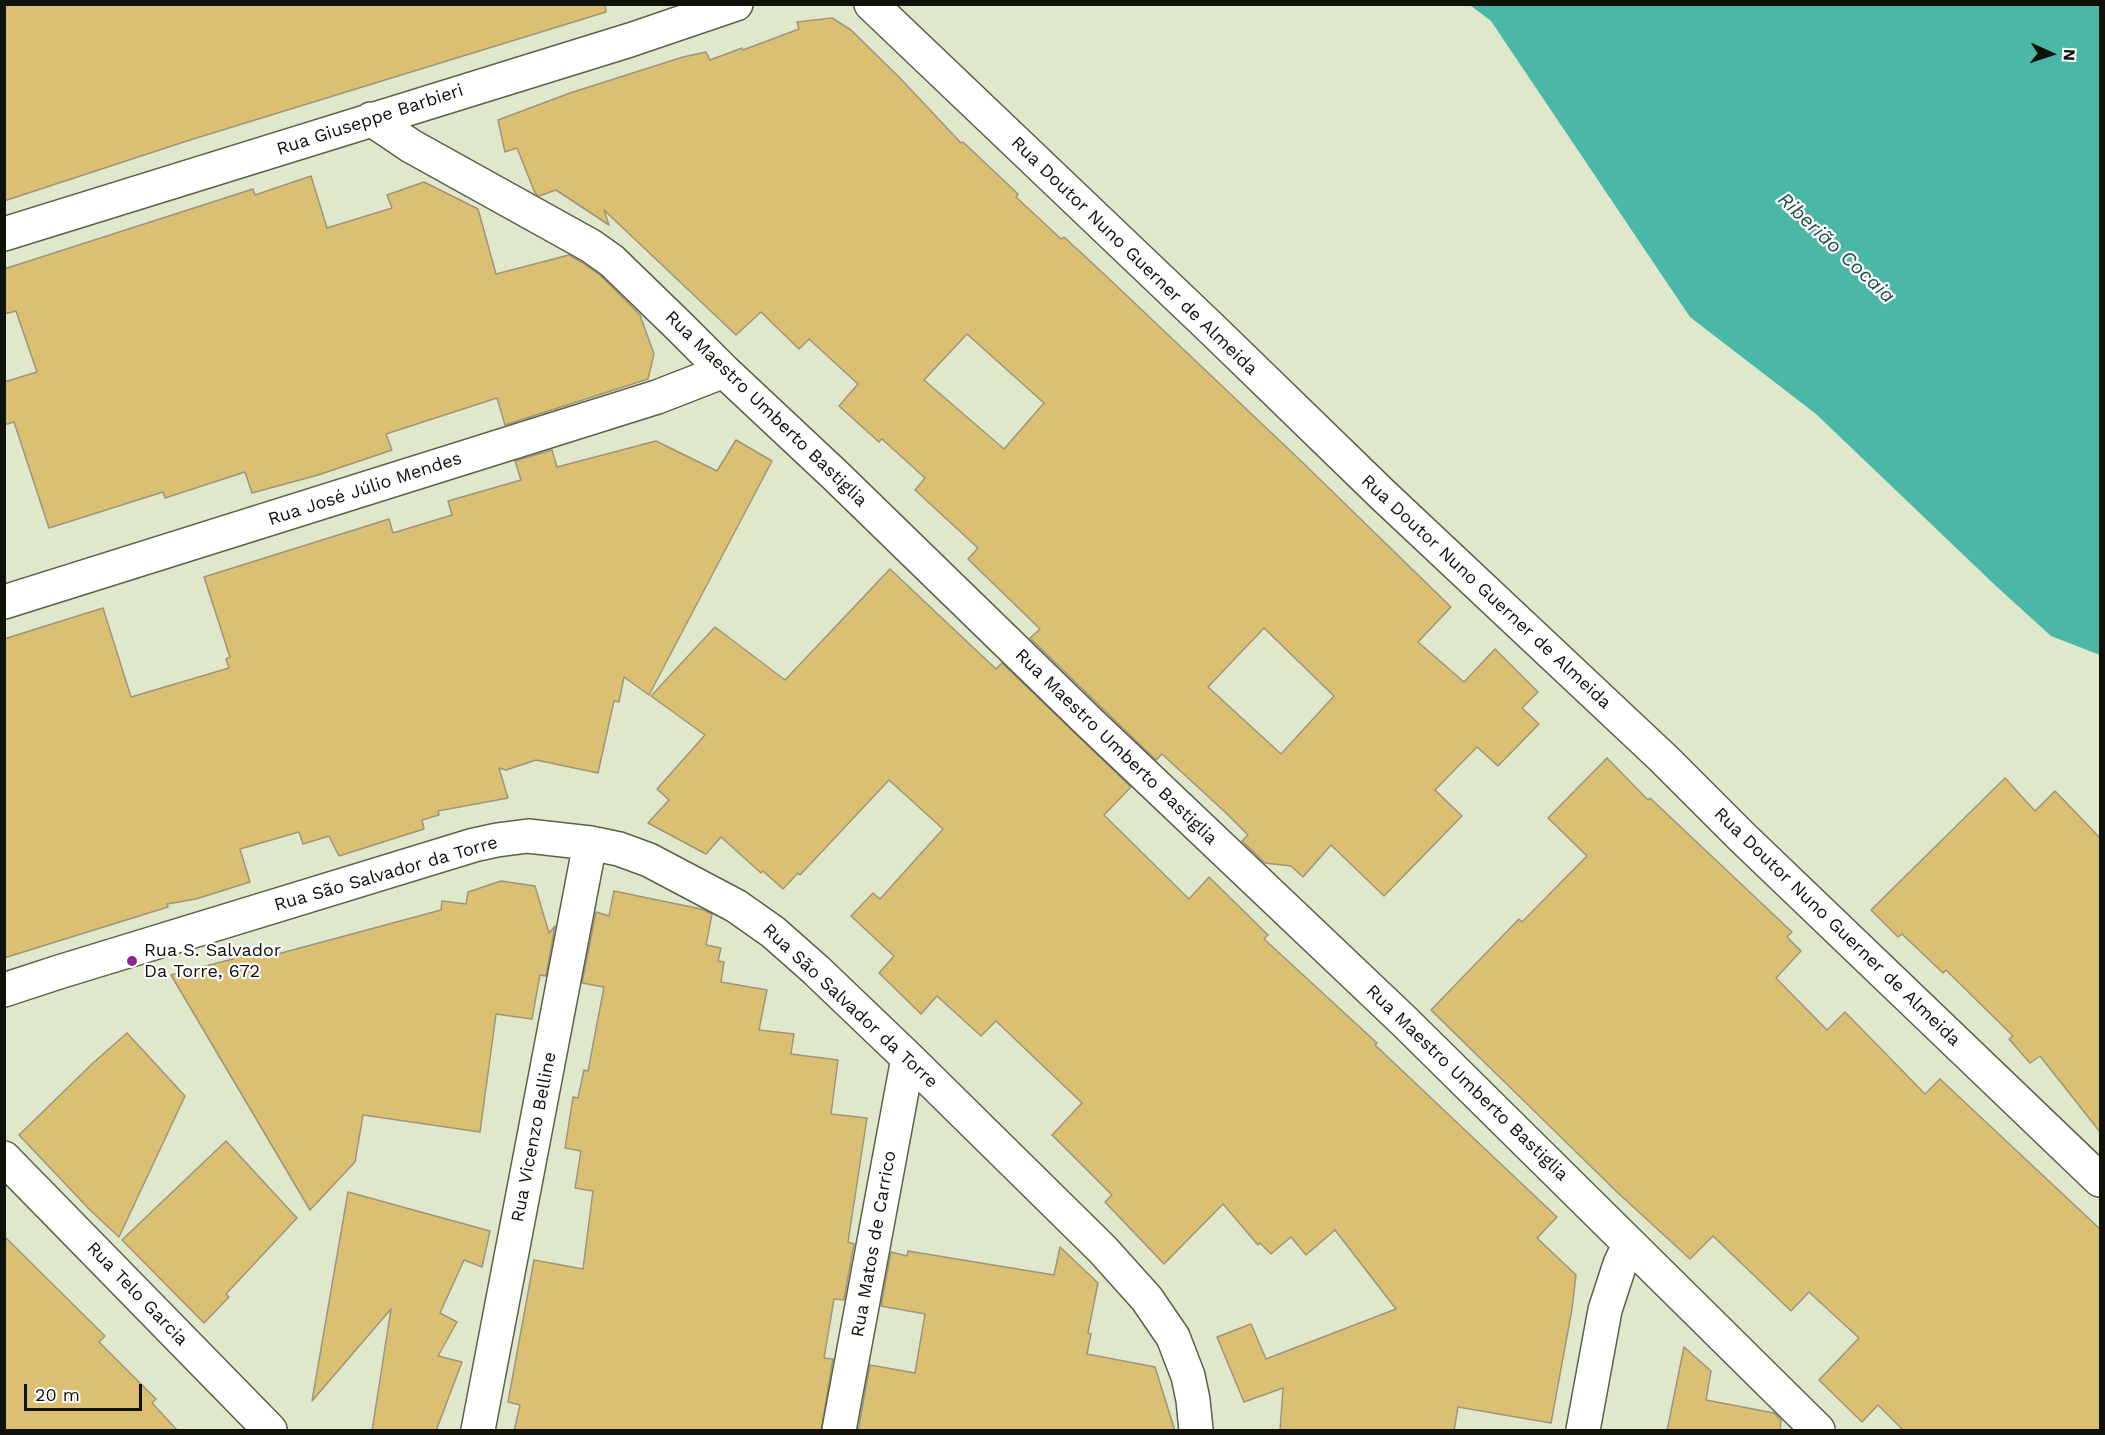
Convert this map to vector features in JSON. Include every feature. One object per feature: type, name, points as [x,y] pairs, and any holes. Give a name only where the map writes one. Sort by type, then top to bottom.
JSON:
[{"type":"street","name":"Rua Giuseppe Barbieri","points":[[4,234],[630,40],[736,4]]},
{"type":"street","name":"Rua Doutor Nuno Guerner de Almeida","points":[[871,4],[1212,328],[1383,495],[1663,758],[2100,1179]]},
{"type":"street","name":"Rua Maestro Umberto Bastiglia","points":[[371,119],[411,146],[591,246],[612,261],[1080,713],[1405,1022],[1818,1431]]},
{"type":"street","name":"Rua José Júlio Mendes","points":[[4,602],[657,397],[724,371]]},
{"type":"street","name":"Rua São Salvador da Torre","points":[[4,990],[474,845],[497,840],[528,836],[590,843],[619,849],[649,860],[736,906],[773,932],[908,1058],[1095,1242],[1147,1299],[1164,1322],[1179,1352],[1193,1400],[1196,1431]]},
{"type":"street","name":"Rua Vicenzo Belline","points":[[477,1431],[590,843]]},
{"type":"street","name":"Rua Matos de Carrico","points":[[839,1431],[908,1058]]},
{"type":"street","name":"Rua Telo Garcia","points":[[4,1158],[270,1431]]},
{"type":"street","points":[[1583,1431],[1605,1310],[1620,1264],[1629,1245]]},
{"type":"water","name":"Riberião Cocaia","points":[[1470,5],[2100,5],[2100,655],[2051,636],[1816,414],[1690,317],[1491,21]]},
{"type":"building","points":[[4,4],[605,4],[606,12],[190,140],[4,201]]},
{"type":"building","points":[[832,18],[851,30],[961,143],[963,142],[1018,194],[1016,197],[1061,239],[1064,237],[1104,274],[1451,607],[1418,642],[1464,682],[1495,649],[1538,692],[1522,708],[1539,724],[1498,766],[1477,747],[1435,790],[1462,816],[1384,896],[1331,845],[1303,877],[1291,866],[1265,863],[1242,841],[1248,835],[1225,812],[1162,754],[1156,760],[1101,707],[1030,638],[1040,629],[968,559],[978,548],[915,490],[925,478],[882,439],[879,442],[839,406],[858,384],[809,339],[799,349],[761,312],[736,335],[604,210],[609,225],[556,190],[539,196],[535,193],[517,148],[505,152],[498,120],[570,93],[683,57],[706,52],[710,60],[742,48],[743,50],[799,29],[797,22]],"holes":[[[967,334],[1044,403],[1004,449],[924,380]],[[1264,628],[1334,696],[1281,754],[1208,687]]]},
{"type":"building","points":[[311,176],[327,228],[392,208],[387,195],[424,182],[478,209],[496,274],[569,255],[581,262],[600,275],[640,315],[654,354],[648,379],[505,425],[497,398],[386,434],[392,450],[318,475],[252,493],[245,472],[165,498],[163,492],[49,528],[14,422],[4,425],[4,382],[37,372],[16,311],[4,314],[4,269],[253,189],[255,195]]},
{"type":"building","points":[[736,440],[772,461],[649,695],[624,677],[619,702],[614,701],[598,773],[536,760],[506,770],[499,768],[508,798],[438,811],[439,815],[422,820],[424,829],[339,856],[329,836],[303,844],[299,832],[240,849],[250,882],[196,899],[167,904],[168,907],[4,958],[4,639],[103,608],[131,697],[229,668],[226,659],[230,657],[204,577],[389,519],[393,533],[452,515],[448,501],[521,480],[515,461],[552,450],[557,467],[656,441],[717,471]]},
{"type":"building","points":[[890,569],[996,669],[1002,663],[1131,787],[1104,815],[1189,899],[1209,877],[1268,935],[1264,939],[1377,1043],[1375,1045],[1557,1217],[1537,1238],[1576,1275],[1551,1423],[1458,1407],[1454,1431],[1280,1431],[1283,1388],[1244,1402],[1217,1337],[1251,1324],[1266,1359],[1396,1309],[1335,1230],[1306,1255],[1291,1237],[1271,1254],[1260,1243],[1258,1245],[1223,1204],[1164,1264],[1105,1202],[1112,1195],[1052,1135],[1082,1103],[996,1021],[981,1036],[937,996],[921,1014],[879,973],[894,956],[851,916],[873,893],[880,899],[943,829],[889,780],[800,875],[798,873],[783,889],[763,871],[761,873],[721,837],[706,854],[648,823],[669,800],[657,789],[705,735],[651,696],[715,627],[785,680]]},
{"type":"building","points":[[1607,758],[1648,800],[1650,798],[1792,932],[1787,937],[1801,951],[1776,978],[1827,1030],[1845,1012],[1925,1094],[1940,1079],[2100,1229],[2100,1431],[1904,1431],[1878,1405],[1862,1422],[1819,1380],[1859,1338],[1809,1292],[1791,1311],[1713,1236],[1690,1259],[1617,1192],[1431,1010],[1519,919],[1522,922],[1587,856],[1548,818]]},
{"type":"building","points":[[2005,778],[2035,811],[2055,791],[2100,838],[2100,1132],[2040,1056],[2030,1063],[2009,1039],[2013,1036],[1946,970],[1943,973],[1902,934],[1898,937],[1871,910]]},
{"type":"building","points":[[501,881],[535,886],[549,933],[555,926],[546,976],[540,975],[532,1019],[496,1014],[480,1132],[363,1115],[355,1162],[310,1210],[171,975],[233,959],[231,956],[271,946],[274,955],[441,910],[442,901],[466,904],[468,892]]},
{"type":"building","points":[[614,891],[701,909],[712,914],[706,945],[721,948],[718,961],[724,962],[721,982],[767,990],[759,1030],[794,1034],[791,1054],[838,1060],[831,1114],[867,1118],[848,1242],[854,1244],[844,1300],[834,1299],[824,1358],[833,1359],[821,1431],[514,1431],[520,1405],[508,1402],[534,1260],[583,1269],[593,1191],[575,1188],[581,1151],[565,1148],[573,1097],[578,1098],[584,1070],[588,1071],[604,987],[582,983],[596,912],[609,916]]},
{"type":"building","points":[[127,1033],[185,1096],[119,1237],[19,1135]]},
{"type":"building","points":[[226,1141],[297,1218],[226,1294],[229,1297],[204,1323],[122,1240]]},
{"type":"building","points":[[348,1192],[490,1231],[482,1267],[464,1260],[440,1313],[457,1322],[438,1356],[462,1362],[436,1431],[372,1431],[391,1309],[312,1401]]},
{"type":"building","points":[[4,1236],[105,1336],[99,1342],[156,1399],[152,1403],[178,1431],[4,1431]]},
{"type":"building","points":[[1060,1247],[1098,1283],[1088,1333],[1091,1334],[1087,1354],[1155,1367],[1175,1431],[858,1431],[870,1365],[915,1373],[925,1314],[881,1306],[891,1252],[907,1256],[908,1251],[1054,1275]]},
{"type":"building","points":[[1684,1347],[1711,1371],[1706,1400],[1774,1413],[1781,1420],[1780,1431],[1667,1431]]},
{"type":"place","name":"Rua S. Salvador Da Torre, 672","points":[[132,961]]}]
